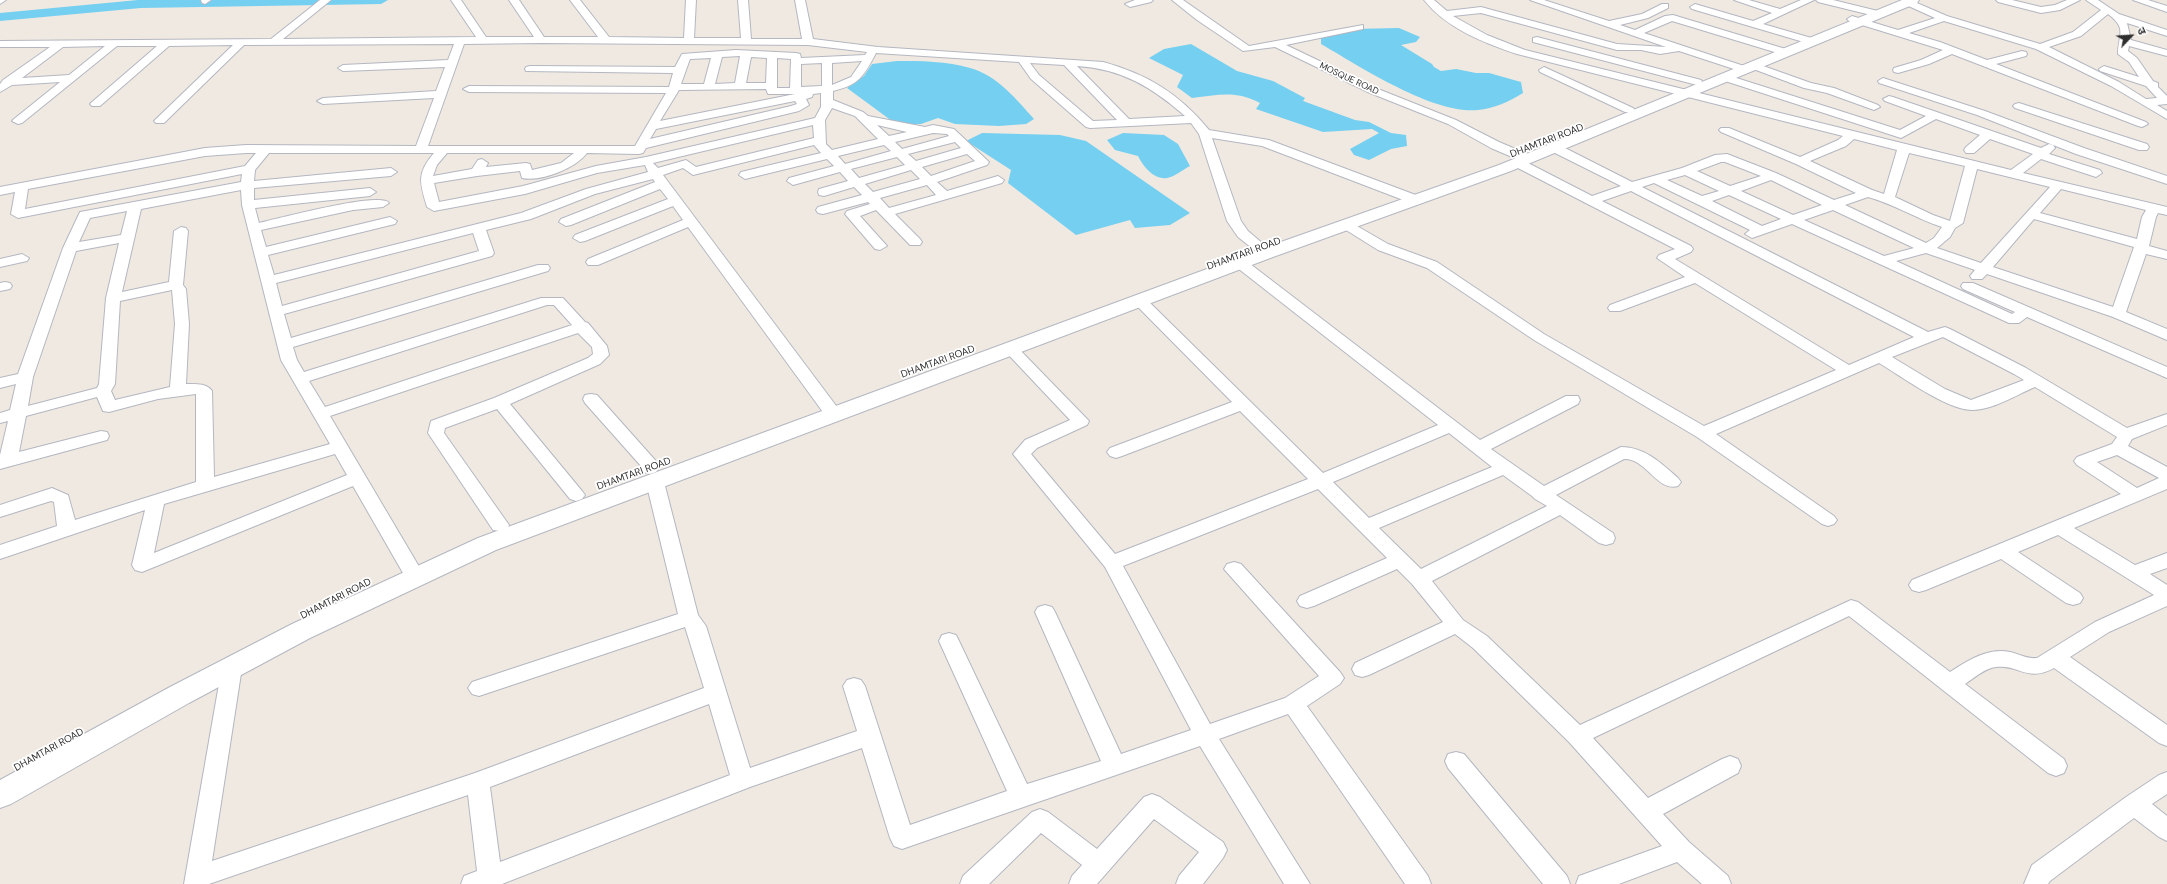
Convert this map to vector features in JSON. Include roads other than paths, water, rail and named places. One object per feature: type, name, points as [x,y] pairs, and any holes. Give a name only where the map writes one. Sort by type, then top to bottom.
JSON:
[{"type":"main road","points":[[0,795],[232,667],[350,606],[411,570],[487,544],[652,475],[831,409],[1011,349],[1240,263],[1264,251],[1345,226],[1410,198],[1555,148],[1780,50],[1907,1]]},
{"type":"main road","name":"DHAMTARI ROAD","points":[[1520,159],[1629,110],[1688,89]]},
{"type":"main road","name":"DHAMTARI ROAD","points":[[831,409],[973,349],[1264,251],[1410,198]]},
{"type":"main road","name":"DHAMTARI ROAD","points":[[0,777],[213,661],[411,570],[500,525],[576,495],[652,475]]},
{"type":"street","points":[[273,42],[326,0]]},
{"type":"street","points":[[456,0],[483,41]]},
{"type":"street","points":[[514,0],[541,40]]},
{"type":"street","points":[[575,0],[606,41]]},
{"type":"street","points":[[689,42],[691,0]]},
{"type":"street","points":[[740,86],[746,48],[743,0]]},
{"type":"street","points":[[800,0],[808,42]]},
{"type":"street","points":[[1130,4],[1148,0]]},
{"type":"street","points":[[1177,0],[1200,18],[1247,49],[1359,27]]},
{"type":"street","points":[[1429,0],[1443,14],[1468,31],[1492,42],[1522,52],[1688,89]]},
{"type":"street","points":[[1535,0],[1610,24],[1738,69],[1849,118],[1901,134],[1934,116]]},
{"type":"street","points":[[1706,0],[1695,7],[1806,40]]},
{"type":"street","points":[[1739,0],[1780,12]]},
{"type":"street","points":[[1754,24],[1809,0]]},
{"type":"street","points":[[1821,0],[2142,124]]},
{"type":"street","points":[[2001,0],[2041,10],[2057,8],[2075,0]]},
{"type":"street","points":[[2091,0],[2108,9],[2121,22],[2126,35],[2125,42],[2122,47],[2123,54],[2133,60],[2149,83],[2166,101],[2145,102]]},
{"type":"street","points":[[2138,0],[2167,9]]},
{"type":"street","points":[[1907,1],[1944,18],[2040,47],[2119,75],[2167,89]]},
{"type":"street","points":[[1610,24],[1645,16],[1665,6]]},
{"type":"street","points":[[2040,47],[2077,34],[2108,9]]},
{"type":"street","points":[[1443,14],[1481,10],[1527,24],[1617,47],[1641,48],[1660,51],[1679,48]]},
{"type":"street","points":[[2116,16],[2167,33]]},
{"type":"street","points":[[1636,33],[1668,18],[1673,18],[1780,50]]},
{"type":"street","points":[[1901,32],[1944,18]]},
{"type":"street","points":[[3,46],[115,43],[541,40],[689,42],[746,48],[772,55],[796,56],[797,94],[803,105],[795,110],[642,152],[596,170],[525,190],[434,207],[426,181],[429,166],[443,150]]},
{"type":"street","points":[[1537,40],[1688,89],[1852,135],[2160,210],[2145,230],[2142,247],[2118,314]]},
{"type":"street","points":[[421,150],[460,41]]},
{"type":"street","points":[[160,121],[242,42]]},
{"type":"street","points":[[642,152],[652,126],[675,89],[678,70],[686,56],[717,54],[746,48],[808,42],[870,54],[1021,58],[1099,64],[1121,70],[1145,81],[1189,112],[1205,133],[1234,221],[1243,234],[1264,251]]},
{"type":"street","points":[[2125,42],[2167,53]]},
{"type":"street","points":[[18,121],[115,43]]},
{"type":"street","points":[[96,104],[166,43]]},
{"type":"street","points":[[3,85],[60,44]]},
{"type":"street","name":"MOSQUE ROAD","points":[[1276,44],[1374,91],[1452,122],[1593,200],[1686,249],[1664,258],[1697,277]]},
{"type":"street","points":[[2040,47],[2115,84],[2167,116]]},
{"type":"street","points":[[1898,70],[1925,62],[1952,50]]},
{"type":"street","points":[[709,87],[717,54]]},
{"type":"street","points":[[772,55],[772,92],[827,94],[856,78],[870,54]]},
{"type":"street","points":[[796,61],[827,60],[870,54]]},
{"type":"street","points":[[1987,63],[2022,54]]},
{"type":"street","points":[[1021,58],[1035,78],[1090,125],[1194,119]]},
{"type":"street","points":[[827,60],[827,107],[819,120],[820,145],[915,242]]},
{"type":"street","points":[[1066,61],[1126,123]]},
{"type":"street","points":[[343,68],[453,63]]},
{"type":"street","points":[[530,69],[678,70]]},
{"type":"street","points":[[1738,69],[1830,90],[1874,107]]},
{"type":"street","points":[[1544,70],[1629,110]]},
{"type":"street","points":[[3,85],[71,78]]},
{"type":"street","points":[[1883,81],[2167,180]]},
{"type":"street","points":[[469,89],[675,89],[771,86]]},
{"type":"street","points":[[1849,118],[1912,90]]},
{"type":"street","points":[[323,101],[441,94]]},
{"type":"street","points":[[652,126],[797,94]]},
{"type":"street","points":[[827,94],[865,119],[913,167],[945,196]]},
{"type":"street","points":[[1889,99],[2096,173]]},
{"type":"street","points":[[2029,131],[2086,103]]},
{"type":"street","points":[[2019,106],[2143,147],[2114,162]]},
{"type":"street","points":[[823,210],[882,208],[928,181],[983,162],[968,150],[950,131],[911,129],[865,119]]},
{"type":"street","points":[[0,191],[205,152],[266,149],[583,150],[642,152],[819,120]]},
{"type":"street","points":[[745,175],[933,129]]},
{"type":"street","points":[[1724,130],[1800,161],[1867,193],[1886,198],[1928,218],[1950,225],[1956,223],[1972,164]]},
{"type":"street","points":[[1205,133],[1266,143],[1410,198]]},
{"type":"street","points":[[1970,150],[1988,134]]},
{"type":"street","points":[[1800,161],[1842,143],[1852,135]]},
{"type":"street","points":[[793,181],[956,138]]},
{"type":"street","points":[[566,222],[658,176],[686,164],[692,171],[820,140]]},
{"type":"street","points":[[2013,174],[2058,143]]},
{"type":"street","points":[[1555,148],[1926,337]]},
{"type":"street","points":[[1886,198],[1890,195],[1904,148]]},
{"type":"street","points":[[266,149],[249,169],[247,186],[248,205],[288,360],[411,570]]},
{"type":"street","points":[[477,172],[488,150]]},
{"type":"street","points":[[426,181],[477,172],[526,167],[526,175],[566,166],[578,158],[583,150]]},
{"type":"street","points":[[824,192],[968,150]]},
{"type":"street","points":[[642,152],[658,176],[831,409]]},
{"type":"street","points":[[1593,200],[1655,179],[1686,171],[1719,158],[1727,158],[1772,176],[1924,248],[1983,270],[2118,314],[2167,335]]},
{"type":"street","points":[[22,187],[18,214],[249,169]]},
{"type":"street","points":[[106,196],[110,170]]},
{"type":"street","points":[[1686,171],[1792,218],[1881,261],[2014,320],[2025,311]]},
{"type":"street","points":[[2,462],[10,454],[25,377],[70,248],[85,215],[247,186],[391,172]]},
{"type":"street","points":[[268,281],[526,216],[555,204],[640,177],[658,176]]},
{"type":"street","points":[[1702,201],[1772,176]]},
{"type":"street","points":[[1655,179],[1762,231]]},
{"type":"street","points":[[880,246],[852,214],[945,196],[998,180]]},
{"type":"street","points":[[1949,291],[1968,286],[2033,215],[2058,185]]},
{"type":"street","points":[[248,205],[370,192]]},
{"type":"street","points":[[1734,240],[1762,231],[1792,218],[1867,193]]},
{"type":"street","points":[[580,238],[676,200]]},
{"type":"street","points":[[254,228],[353,206],[383,203]]},
{"type":"street","points":[[489,217],[530,207],[555,204]]},
{"type":"street","points":[[0,418],[103,391],[107,384],[114,298],[135,205]]},
{"type":"street","points":[[2033,215],[2167,255]]},
{"type":"street","points":[[260,253],[390,221]]},
{"type":"street","points":[[593,262],[692,221]]},
{"type":"street","points":[[1881,261],[1924,248],[1947,234],[1950,225]]},
{"type":"street","points":[[1345,226],[1383,247],[1432,265],[1539,336],[1703,433],[1828,520]]},
{"type":"street","points":[[276,312],[488,253],[478,228]]},
{"type":"street","points":[[178,390],[182,324],[179,289],[176,285],[181,231]]},
{"type":"street","points":[[70,248],[127,238]]},
{"type":"street","points":[[0,263],[22,258]]},
{"type":"street","points":[[1240,263],[1505,468],[1541,495],[1562,506],[1606,538]]},
{"type":"street","points":[[284,345],[543,268]]},
{"type":"street","points":[[1615,308],[1697,277],[1848,371]]},
{"type":"street","points":[[114,298],[176,285]]},
{"type":"street","points":[[1968,286],[2167,373]]},
{"type":"street","points":[[299,379],[546,301],[558,300],[583,326],[599,346],[601,355],[594,361],[500,402],[437,425],[436,433],[500,525]]},
{"type":"street","points":[[1140,300],[1419,579],[1456,625],[1480,642],[1577,736],[1681,850],[1719,884]]},
{"type":"street","points":[[320,414],[583,326]]},
{"type":"street","points":[[1703,433],[1926,337],[1945,332],[2035,381],[2167,475]]},
{"type":"street","points":[[1011,349],[1081,421],[1031,444],[1022,454],[1112,563],[1204,734],[1298,884]]},
{"type":"street","points":[[1881,357],[1948,396],[1971,405],[1983,402],[2035,381]]},
{"type":"street","points":[[0,383],[25,377]]},
{"type":"street","points":[[103,391],[109,407],[178,390],[200,388],[204,390],[205,486]]},
{"type":"street","points":[[591,399],[649,464],[689,618],[696,626],[715,693],[743,780]]},
{"type":"street","points":[[1479,448],[1572,400]]},
{"type":"street","points":[[500,402],[576,495]]},
{"type":"street","points":[[1116,452],[1243,404]]},
{"type":"street","points":[[2135,496],[2083,461],[2167,419]]},
{"type":"street","points":[[1112,563],[1320,481],[1450,426]]},
{"type":"street","points":[[2,462],[101,436]]},
{"type":"street","points":[[0,552],[156,500],[340,448]]},
{"type":"street","points":[[1541,495],[1621,453],[1630,452],[1642,458],[1672,482]]},
{"type":"street","points":[[1366,526],[1505,468]]},
{"type":"street","points":[[156,500],[142,565],[357,478]]},
{"type":"street","points":[[1919,585],[2167,482]]},
{"type":"street","points":[[0,511],[52,494],[62,499],[67,529]]},
{"type":"street","points":[[1419,579],[1562,506]]},
{"type":"street","points":[[2059,527],[2167,594]]},
{"type":"street","points":[[2003,551],[2073,598]]},
{"type":"street","points":[[1307,601],[1400,560]]},
{"type":"street","points":[[2134,573],[2167,560]]},
{"type":"street","points":[[854,686],[902,838],[1293,704],[1333,678],[1234,569]]},
{"type":"street","points":[[1949,683],[1988,661],[2006,659],[2026,667],[2044,664],[2102,627],[2167,598]]},
{"type":"street","points":[[1577,736],[1851,607],[2056,766]]},
{"type":"street","points":[[1045,612],[1115,766]]},
{"type":"street","points":[[479,688],[689,618]]},
{"type":"street","points":[[1362,669],[1456,625]]},
{"type":"street","points":[[949,641],[1021,796]]},
{"type":"street","points":[[2054,657],[2163,728]]},
{"type":"street","points":[[232,667],[197,881],[478,782],[715,693]]},
{"type":"street","points":[[1293,704],[1419,884]]},
{"type":"street","points":[[478,782],[481,880],[743,780],[869,736]]},
{"type":"street","points":[[1456,761],[1558,884]]},
{"type":"street","points":[[1646,811],[1730,766]]},
{"type":"street","points":[[2036,884],[2041,873],[2134,804],[2167,782]]},
{"type":"street","points":[[1081,884],[1152,804],[1215,850],[1188,884]]},
{"type":"street","points":[[2134,804],[2167,830]]},
{"type":"street","points":[[972,884],[1040,819],[1099,864]]},
{"type":"street","points":[[1588,884],[1681,850]]},
{"type":"water","points":[[1399,28],[1420,37],[1416,42],[1401,45],[1441,71],[1456,69],[1476,73],[1489,73],[1521,82],[1523,93],[1513,99],[1490,108],[1460,110],[1440,105],[1397,87],[1321,44],[1321,35],[1352,29]]},
{"type":"water","points":[[1191,44],[1237,71],[1273,81],[1305,98],[1303,101],[1355,120],[1369,122],[1391,133],[1406,135],[1407,146],[1391,149],[1369,160],[1354,155],[1350,149],[1379,133],[1372,129],[1323,132],[1256,109],[1260,103],[1243,96],[1227,94],[1192,98],[1177,87],[1183,75],[1149,58],[1164,49]]},
{"type":"water","points":[[897,61],[925,61],[943,63],[980,71],[998,82],[1006,89],[1034,119],[1026,124],[999,126],[955,124],[938,118],[921,124],[896,124],[847,88],[864,76],[872,64]]},
{"type":"water","points":[[982,133],[1060,135],[1086,141],[1190,213],[1170,225],[1135,228],[1130,220],[1076,235],[1008,183],[1011,170],[966,141]]},
{"type":"water","points":[[1123,133],[1164,135],[1178,144],[1190,166],[1176,175],[1167,178],[1153,175],[1138,156],[1115,150],[1107,140]]},
{"type":"waterway","points":[[0,17],[39,12],[141,4],[381,0]]}]
